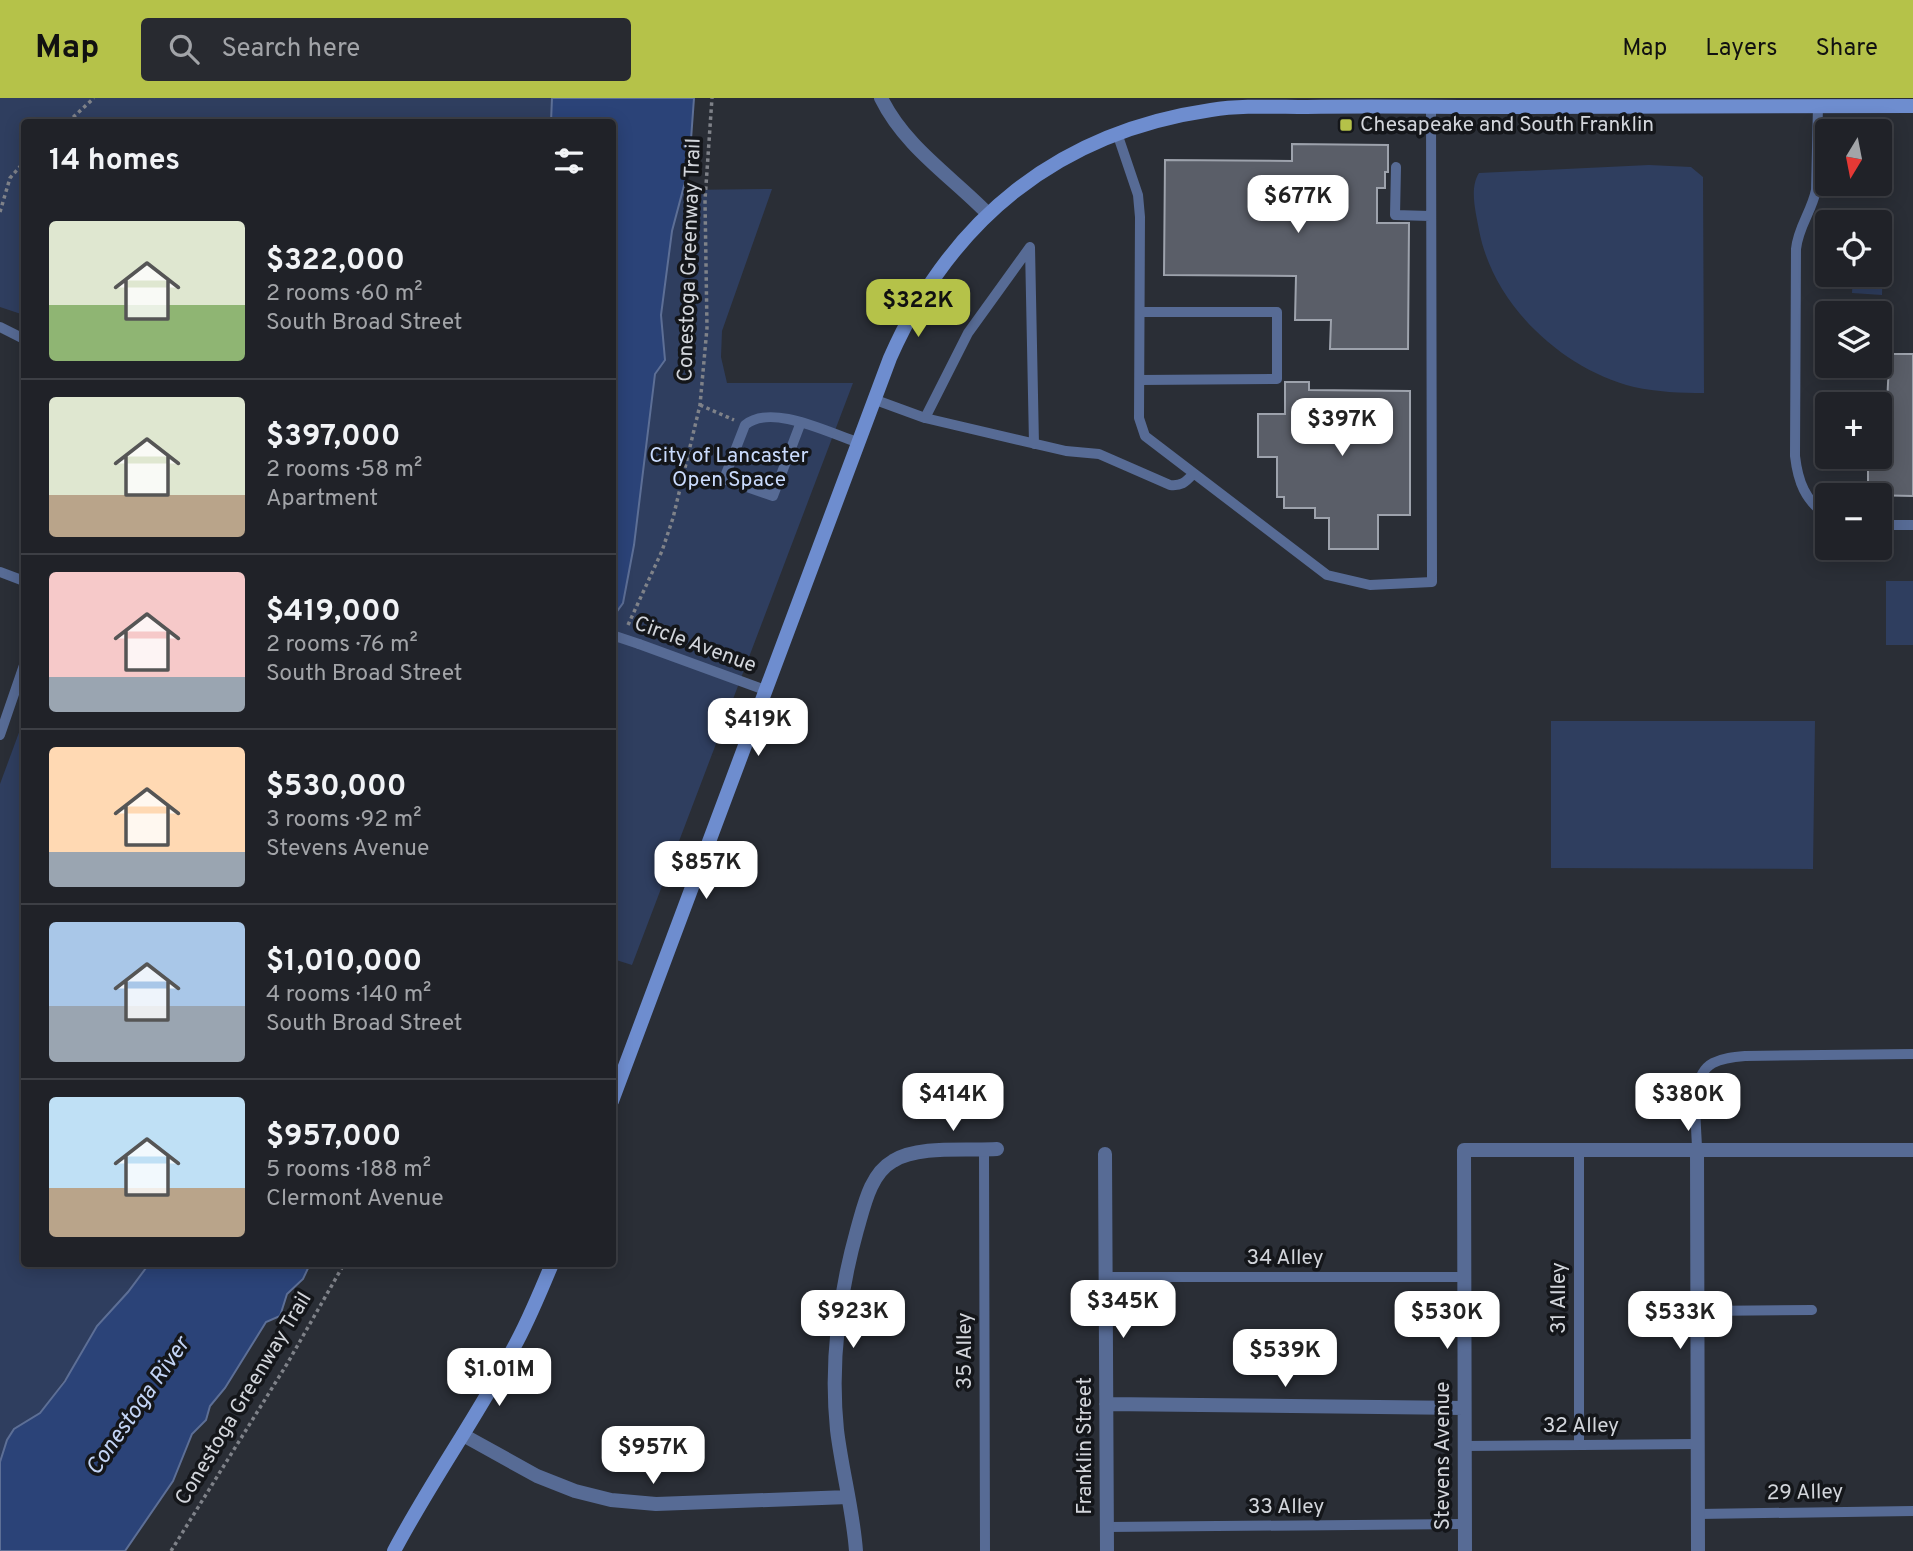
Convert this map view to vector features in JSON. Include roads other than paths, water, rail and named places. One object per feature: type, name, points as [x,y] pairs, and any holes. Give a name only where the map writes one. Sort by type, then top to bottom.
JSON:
[{"type":"main road","points":[[616,1090],[873,399],[904,326],[948,256],[988,214],[1033,177],[1059,161],[1117,134],[1184,114],[1213,109],[1343,102],[1431,106],[1466,102],[1695,102],[1913,106]]},
{"type":"main road","points":[[394,1551],[432,1482],[514,1347],[551,1267]]},
{"type":"street","points":[[881,98],[889,116],[908,141],[988,214]]},
{"type":"street","points":[[856,1551],[837,1429],[835,1389],[837,1325],[843,1286],[863,1209],[881,1169],[894,1160],[911,1153],[991,1150]]},
{"type":"street","name":"Stevens Avenue","points":[[1465,1551],[1464,1150],[1579,1150]]},
{"type":"street","points":[[1579,1150],[1913,1150]]},
{"type":"street","points":[[1697,1150],[1698,1551]]},
{"type":"street","name":"Franklin Street","points":[[1105,1154],[1107,1551]]},
{"type":"street","points":[[1106,1404],[1464,1408]]},
{"type":"street","points":[[463,1435],[537,1476],[575,1491],[611,1500],[656,1504],[848,1497]]},
{"type":"lane","points":[[1117,134],[1138,195],[1139,418],[1144,436],[1327,575],[1370,585],[1432,582],[1431,106]]},
{"type":"lane","points":[[1815,507],[1803,492],[1797,476],[1795,456],[1796,249],[1797,236],[1814,202],[1816,190],[1818,106]]},
{"type":"lane","points":[[1396,167],[1395,215],[1430,216]]},
{"type":"lane","points":[[925,418],[968,333],[1030,247],[1034,443]]},
{"type":"lane","points":[[1140,313],[1277,312],[1277,379],[1140,380]]},
{"type":"lane","points":[[0,327],[21,337]]},
{"type":"lane","points":[[873,399],[925,418],[1066,451],[1099,454],[1170,485],[1185,483],[1193,474]]},
{"type":"lane","points":[[801,422],[773,496],[724,480],[745,425],[752,419],[764,416],[801,422],[858,442]]},
{"type":"lane","points":[[1892,525],[1913,525]]},
{"type":"lane","points":[[2,570],[21,580]]},
{"type":"lane","name":"Circle Avenue","points":[[616,636],[765,690]]},
{"type":"lane","points":[[0,734],[21,674]]},
{"type":"lane","points":[[1697,1150],[1697,1087],[1702,1071],[1711,1064],[1745,1056],[1913,1054]]},
{"type":"lane","name":"35 Alley","points":[[985,1551],[991,1150]]},
{"type":"lane","name":"31 Alley","points":[[1578,1446],[1579,1150]]},
{"type":"lane","name":"34 Alley","points":[[1105,1278],[1464,1277]]},
{"type":"lane","points":[[1697,1311],[1812,1310]]},
{"type":"lane","name":"32 Alley","points":[[1464,1446],[1698,1444]]},
{"type":"lane","name":"29 Alley","points":[[1698,1514],[1913,1511]]},
{"type":"lane","name":"33 Alley","points":[[1107,1527],[1465,1524]]},
{"type":"water","points":[[552,98],[694,98],[689,167],[672,231],[661,315],[665,360],[655,374],[634,545],[623,603],[616,613],[616,119],[551,119]]},
{"type":"water","name":"Conestoga River","points":[[147,1267],[309,1267],[303,1279],[287,1294],[280,1316],[266,1322],[225,1388],[210,1406],[206,1420],[192,1434],[173,1481],[125,1551],[0,1551],[0,1462],[7,1440],[14,1429],[40,1413],[65,1381],[97,1326]]},
{"type":"place","name":"Chesapeake and South Franklin","points":[[1346,125]]},
{"type":"park label","name":"City of Lancaster Open Space","points":[[729,468]]}]
